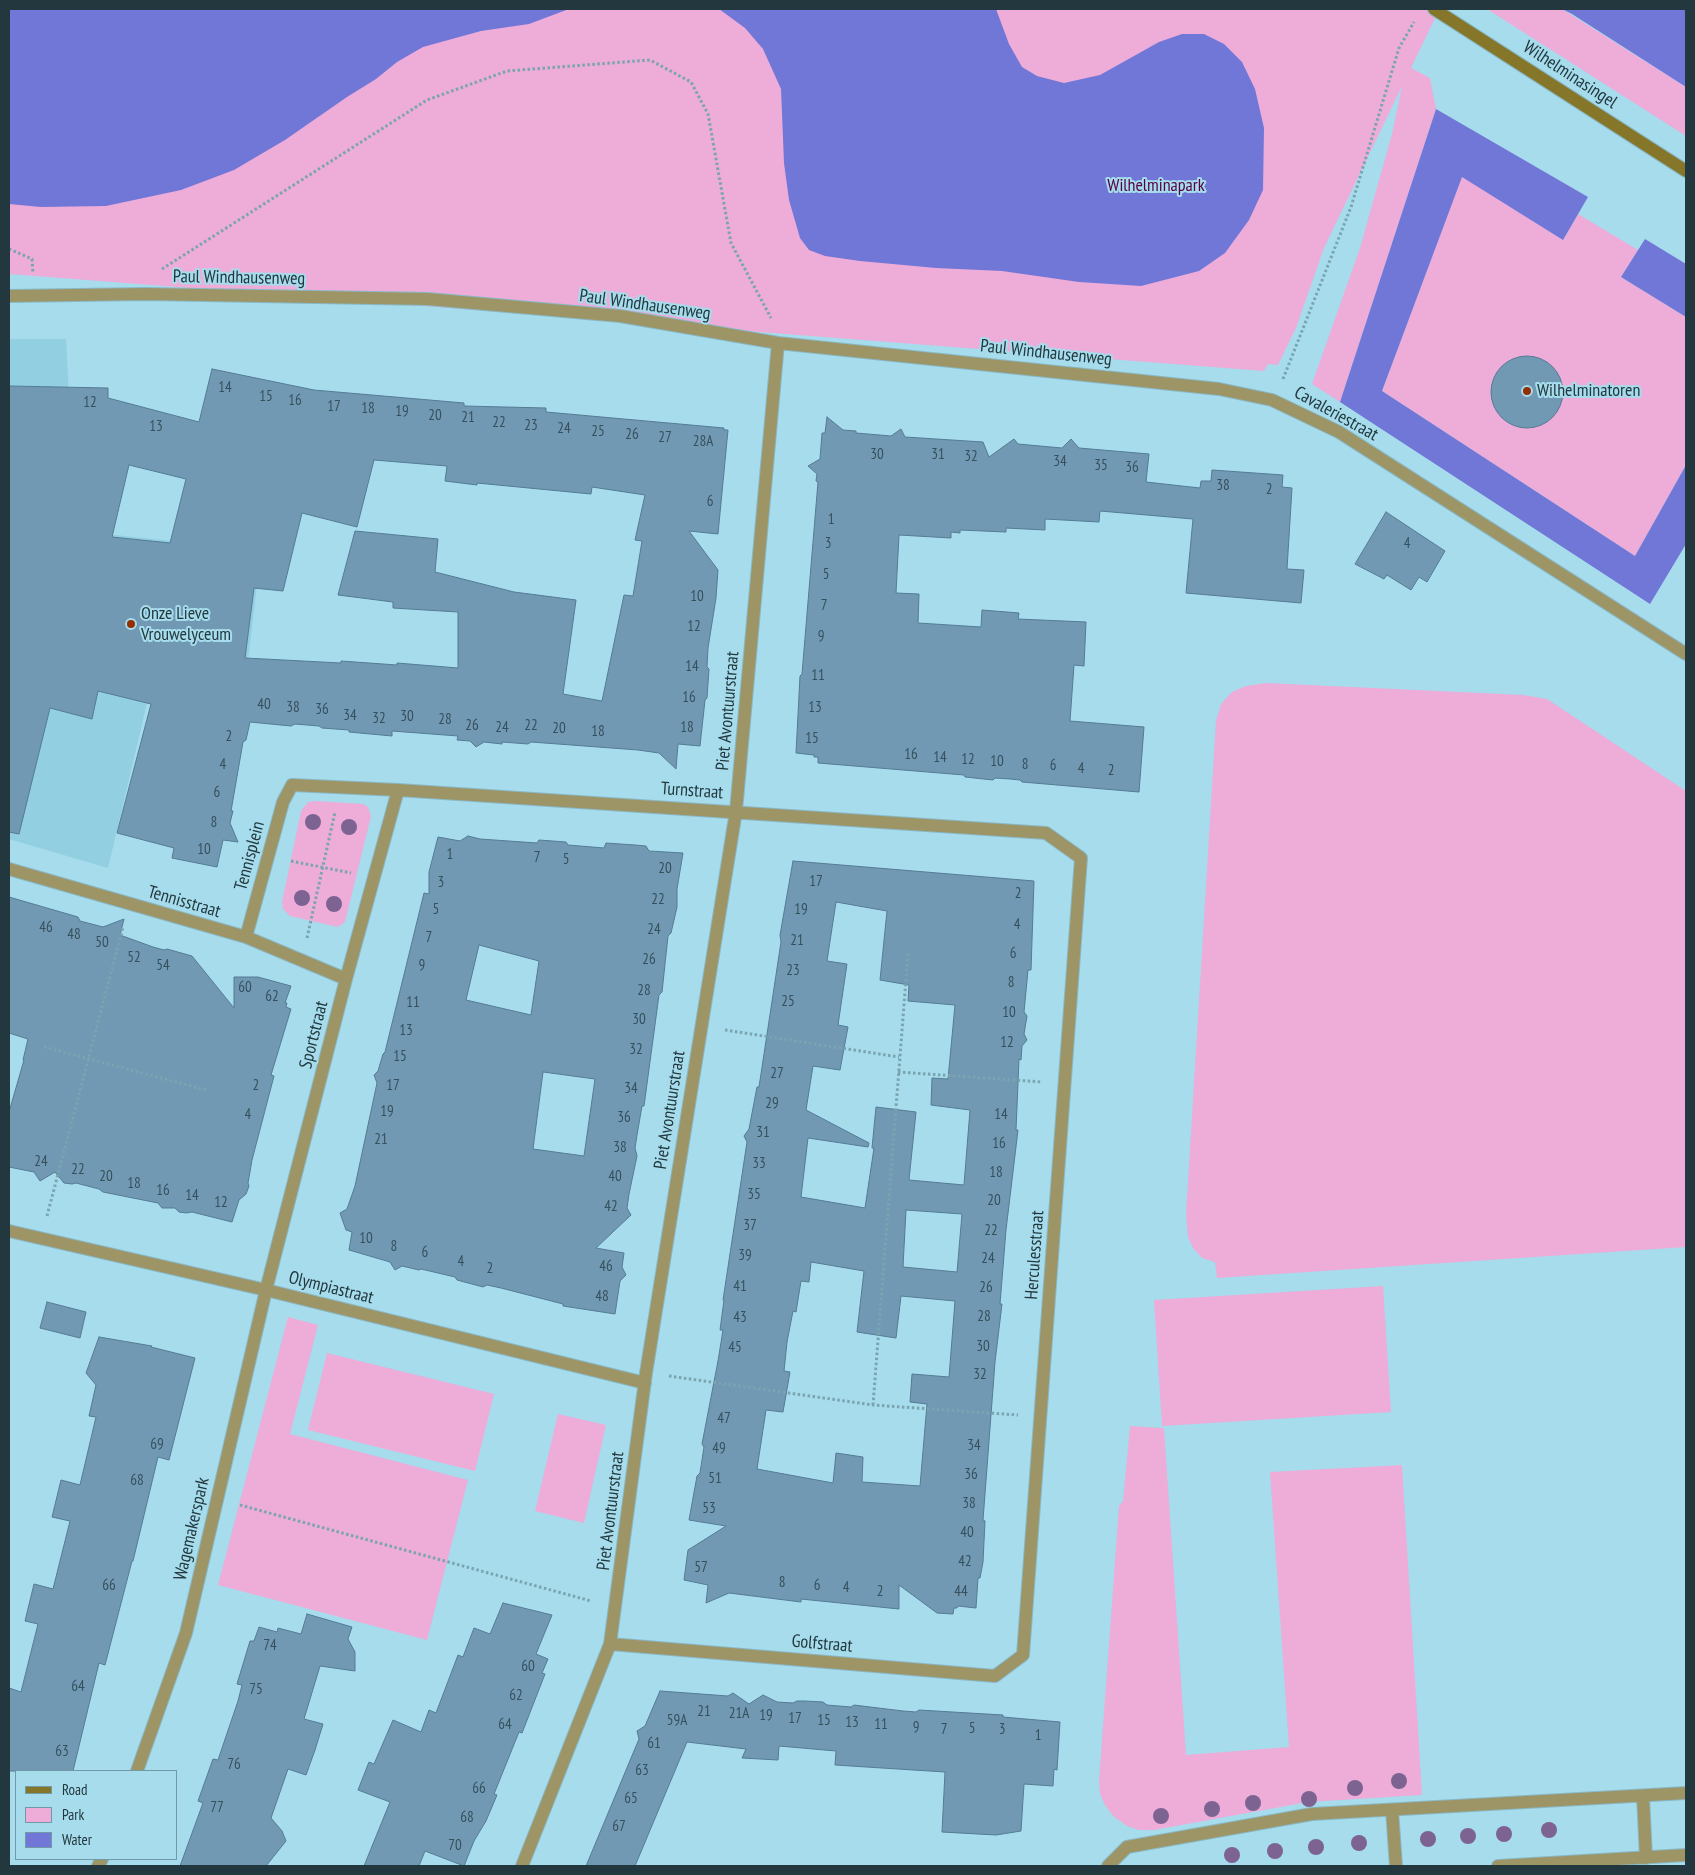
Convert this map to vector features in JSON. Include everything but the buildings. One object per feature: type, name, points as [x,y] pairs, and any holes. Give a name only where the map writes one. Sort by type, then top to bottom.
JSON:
[{"type":"main road","name":"Wilhelminasingel","points":[[1434,9],[1686,171]]},
{"type":"street","name":"Paul Windhausenweg","points":[[9,296],[146,294],[428,299],[620,316],[778,343],[1219,389],[1272,400]]},
{"type":"street","name":"Piet Avontuurstraat","points":[[522,1866],[610,1644],[645,1378],[736,811],[778,343]]},
{"type":"street","name":"Cavaleriestraat","points":[[1272,400],[1339,432],[1686,654]]},
{"type":"street","name":"Turnstraat","points":[[292,785],[736,811],[1046,832],[1081,858]]},
{"type":"street","name":"Tennisplein","points":[[246,937],[282,802],[292,785]]},
{"type":"street","name":"Sportstraat","points":[[266,1290],[346,979],[398,790]]},
{"type":"street","name":"Herculesstraat","points":[[1023,1655],[1081,858]]},
{"type":"street","name":"Tennisstraat","points":[[9,869],[129,905],[246,937],[346,979]]},
{"type":"street","name":"Olympiastraat","points":[[9,1231],[645,1378]]},
{"type":"street","name":"Wagemakerspark","points":[[137,1770],[186,1633],[266,1290]]},
{"type":"street","name":"Golfstraat","points":[[610,1644],[995,1676],[1023,1655]]},
{"type":"street","points":[[1108,1866],[1127,1847],[1312,1814],[1686,1793]]},
{"type":"street","points":[[1643,1796],[1646,1858]]},
{"type":"street","points":[[1392,1810],[1396,1866]]},
{"type":"street","points":[[1498,1866],[1686,1855]]},
{"type":"path","name":"Cavaleriestraat","points":[[1272,400],[1285,374],[1351,207],[1399,48],[1416,17]]},
{"type":"path","points":[[146,294],[155,273],[427,100],[507,71],[650,60],[691,82],[708,114],[731,242],[771,318],[778,343]]},
{"type":"path","points":[[9,249],[32,259],[36,296]]},
{"type":"path","points":[[302,960],[341,787]]},
{"type":"path","points":[[268,856],[374,878]]},
{"type":"path","points":[[41,1238],[87,1058],[129,905]]},
{"type":"path","points":[[873,1405],[908,953]]},
{"type":"path","points":[[702,1026],[900,1057]]},
{"type":"path","points":[[44,1047],[206,1090]]},
{"type":"path","points":[[898,1072],[1065,1083]]},
{"type":"path","points":[[645,1378],[873,1405],[1041,1416]]},
{"type":"path","points":[[217,1499],[616,1608]]},
{"type":"shaded area","name":"Onze Lieve Vrouwelyceum","points":[[9,339],[66,339],[74,496],[85,532],[261,550],[241,721],[148,699],[108,868],[9,839]]},
{"type":"green space","name":"Wilhelminapark","points":[[9,9],[1429,9],[1437,14],[1411,68],[1430,78],[1436,109],[1340,402],[1312,384],[1360,248],[1392,134],[1402,86],[1324,248],[1296,328],[1278,365],[1268,364],[1264,371],[9,274]]},
{"type":"green space","points":[[1487,9],[1562,9],[1686,87],[1686,136]]},
{"type":"green space","points":[[1462,176],[1563,240],[1578,214],[1638,250],[1621,277],[1686,317],[1686,465],[1635,556],[1382,391]]},
{"type":"green space","points":[[1266,683],[1523,695],[1547,699],[1686,791],[1686,1247],[1217,1278],[1215,1262],[1202,1258],[1193,1248],[1188,1237],[1186,1214],[1216,721],[1221,704],[1232,692],[1246,686]]},
{"type":"green space","points":[[308,802],[363,804],[368,807],[371,816],[345,922],[338,927],[290,916],[283,909],[282,902],[301,811]]},
{"type":"green space","points":[[1383,1286],[1391,1412],[1162,1426],[1154,1300]]},
{"type":"green space","points":[[288,1317],[318,1325],[290,1434],[468,1480],[427,1640],[218,1585]]},
{"type":"green space","points":[[327,1353],[494,1394],[475,1471],[308,1430]]},
{"type":"green space","points":[[558,1414],[606,1425],[584,1523],[535,1511]]},
{"type":"green space","points":[[1130,1426],[1164,1428],[1186,1755],[1289,1747],[1270,1472],[1402,1465],[1422,1795],[1308,1802],[1154,1830],[1139,1830],[1127,1826],[1113,1816],[1100,1794],[1099,1781],[1119,1506],[1123,1501]]},
{"type":"water","points":[[9,9],[569,9],[529,24],[481,31],[423,47],[397,62],[376,79],[285,140],[234,170],[181,190],[106,206],[41,207],[9,204]]},
{"type":"water","points":[[719,9],[996,9],[1009,44],[1022,67],[1037,76],[1064,83],[1100,75],[1159,42],[1182,34],[1204,34],[1224,44],[1242,62],[1255,89],[1264,128],[1263,190],[1249,220],[1225,253],[1199,271],[1141,286],[1079,282],[1002,271],[936,268],[825,256],[809,250],[800,238],[789,200],[784,163],[781,89],[763,49],[745,28]]},
{"type":"water","points":[[1562,9],[1686,9],[1686,87],[1572,14]]},
{"type":"water","points":[[1436,109],[1588,197],[1563,240],[1462,177],[1382,391],[1635,556],[1686,465],[1686,544],[1650,604],[1340,402]]},
{"type":"water","points":[[1645,239],[1686,264],[1686,317],[1621,277]]},
{"type":"place","name":"Wilhelminatoren","points":[[1527,391]]},
{"type":"place","name":"Onze Lieve Vrouwelyceum","points":[[131,624]]}]
